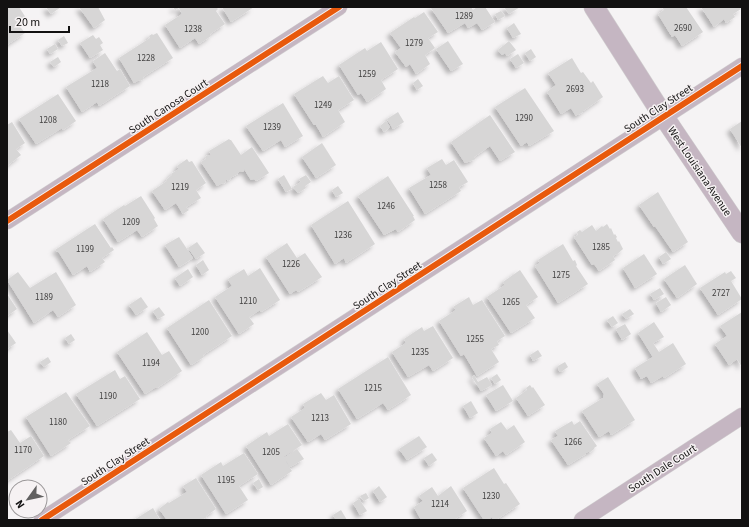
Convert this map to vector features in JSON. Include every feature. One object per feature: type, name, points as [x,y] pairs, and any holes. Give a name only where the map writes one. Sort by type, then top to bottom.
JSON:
[{"type":"street","name":"South Canosa Court","points":[[7,221],[339,7]]},
{"type":"street","name":"West Louisiana Avenue","points":[[594,7],[664,117],[742,233]]},
{"type":"street","name":"South Clay Street","points":[[42,520],[742,66]]},
{"type":"street","name":"South Dale Court","points":[[582,520],[742,416]]},
{"type":"building","points":[[7,7],[19,7],[26,18],[18,24],[25,33],[7,45]]},
{"type":"building","points":[[46,7],[61,7],[51,14]]},
{"type":"building","points":[[79,7],[98,7],[105,20],[94,28]]},
{"type":"building","points":[[173,7],[216,7],[218,9],[216,11],[225,24],[210,34],[211,36],[199,44],[195,38],[180,48],[165,25],[182,14],[179,8],[175,10]]},
{"type":"building","points":[[222,7],[254,7],[231,22]]},
{"type":"building","points":[[471,7],[473,10],[477,7],[485,7],[495,22],[482,30],[477,23],[468,28],[465,23],[448,33],[431,8]]},
{"type":"building","points":[[504,7],[520,7],[509,14]]},
{"type":"building","points":[[662,7],[686,7],[703,32],[682,46],[675,35],[672,37],[658,14],[664,10]]},
{"type":"building","points":[[701,7],[740,7],[741,9],[733,14],[735,17],[726,23],[724,19],[714,27]]},
{"type":"building","points":[[501,11],[505,16],[498,20],[495,14]]},
{"type":"building","points":[[424,12],[438,32],[428,38],[435,48],[425,55],[430,64],[416,74],[410,64],[406,67],[395,52],[401,48],[390,33]]},
{"type":"building","points":[[514,23],[521,34],[513,38],[507,28]]},
{"type":"building","points":[[157,33],[173,58],[143,77],[144,79],[134,83],[119,58],[150,38],[149,36],[152,34]]},
{"type":"building","points":[[93,35],[96,39],[99,37],[103,43],[100,45],[103,50],[90,58],[80,43]]},
{"type":"building","points":[[64,36],[68,43],[62,46],[58,40]]},
{"type":"building","points":[[448,41],[463,64],[451,71],[436,49]]},
{"type":"building","points":[[509,41],[516,50],[507,56],[505,53],[502,55],[498,50]]},
{"type":"building","points":[[381,42],[398,69],[381,80],[386,89],[367,102],[361,93],[358,95],[339,65],[365,48],[367,51]]},
{"type":"building","points":[[55,44],[58,49],[50,54],[47,49]]},
{"type":"building","points":[[531,49],[536,57],[530,61],[525,53]]},
{"type":"building","points":[[105,53],[117,71],[120,69],[130,86],[99,106],[97,102],[82,112],[66,87],[97,68],[93,61]]},
{"type":"building","points":[[518,54],[524,63],[516,68],[510,59]]},
{"type":"building","points":[[58,57],[61,62],[54,67],[50,62]]},
{"type":"building","points":[[572,58],[581,73],[583,72],[591,83],[593,81],[603,97],[576,116],[571,108],[561,114],[547,92],[556,85],[548,73]]},
{"type":"building","points":[[323,76],[328,83],[339,76],[354,100],[338,110],[345,122],[323,137],[294,94]]},
{"type":"building","points":[[418,79],[423,86],[417,90],[413,83]]},
{"type":"building","points":[[525,88],[554,131],[529,146],[527,142],[521,146],[495,107]]},
{"type":"building","points":[[58,94],[76,121],[63,130],[62,128],[36,144],[19,119]]},
{"type":"building","points":[[283,103],[303,136],[285,147],[281,140],[263,151],[246,126]]},
{"type":"building","points":[[398,112],[404,122],[393,129],[387,119]]},
{"type":"building","points":[[490,115],[515,152],[500,161],[490,146],[474,157],[476,159],[465,163],[451,142]]},
{"type":"building","points":[[386,121],[390,127],[384,132],[380,126]]},
{"type":"building","points":[[742,121],[742,148],[730,129]]},
{"type":"building","points":[[12,122],[25,143],[16,149],[21,155],[7,166],[7,125]]},
{"type":"building","points":[[229,139],[241,155],[252,147],[269,173],[256,181],[254,179],[251,180],[244,169],[244,171],[237,173],[238,174],[230,178],[231,179],[228,181],[227,179],[225,181],[226,182],[217,186],[201,162],[206,159],[205,157],[211,155],[209,151]]},
{"type":"building","points":[[322,143],[336,165],[316,178],[302,157]]},
{"type":"building","points":[[187,159],[189,162],[192,161],[206,183],[196,190],[201,198],[186,207],[189,210],[183,214],[176,203],[165,210],[152,191],[167,181],[166,180],[172,175],[171,174],[179,169],[177,166]]},
{"type":"building","points":[[442,159],[446,165],[454,160],[468,182],[459,187],[461,191],[425,214],[409,188],[431,175],[427,168]]},
{"type":"building","points":[[284,175],[292,189],[286,192],[278,179]]},
{"type":"building","points":[[306,175],[311,182],[305,186],[306,188],[298,193],[293,187],[301,182],[299,179]]},
{"type":"building","points":[[388,176],[414,216],[415,220],[398,232],[396,229],[384,235],[358,196]]},
{"type":"building","points":[[338,186],[343,193],[336,197],[332,190]]},
{"type":"building","points":[[658,192],[688,242],[673,252],[639,205]]},
{"type":"building","points":[[141,196],[155,218],[154,219],[158,226],[142,237],[137,230],[118,242],[103,219]]},
{"type":"building","points":[[348,201],[375,244],[346,263],[344,258],[335,264],[311,225]]},
{"type":"building","points":[[95,224],[111,248],[112,247],[114,250],[102,258],[105,262],[90,272],[87,266],[73,275],[58,251],[57,252],[55,250]]},
{"type":"building","points":[[607,224],[617,237],[618,242],[619,241],[623,249],[613,256],[615,260],[599,271],[594,264],[592,265],[574,237],[578,235],[577,232],[580,230],[582,232],[592,225],[596,231]]},
{"type":"building","points":[[179,237],[193,258],[179,267],[165,245]]},
{"type":"building","points":[[197,242],[205,253],[196,259],[188,248]]},
{"type":"building","points":[[287,243],[297,258],[305,253],[322,277],[298,292],[296,290],[290,294],[266,257]]},
{"type":"building","points":[[563,244],[573,261],[575,260],[576,266],[588,284],[558,303],[535,266],[540,263],[538,260]]},
{"type":"building","points":[[666,252],[671,259],[663,264],[659,257]]},
{"type":"building","points":[[644,254],[657,274],[635,288],[623,268]]},
{"type":"building","points":[[203,260],[209,270],[202,275],[196,265]]},
{"type":"building","points":[[685,265],[697,284],[677,298],[664,279]]},
{"type":"building","points":[[260,268],[280,300],[261,312],[260,310],[249,317],[254,324],[239,334],[215,297],[232,286],[228,279],[244,269],[248,276]]},
{"type":"building","points":[[188,269],[193,277],[180,286],[175,278]]},
{"type":"building","points":[[520,270],[538,297],[526,305],[535,318],[511,333],[487,297],[505,285],[503,282]]},
{"type":"building","points":[[731,271],[736,278],[731,281],[742,299],[718,315],[700,288],[725,272],[726,274]]},
{"type":"building","points":[[18,272],[30,288],[56,272],[76,305],[58,317],[53,310],[34,323],[7,280]]},
{"type":"building","points":[[660,288],[664,294],[654,300],[650,294]]},
{"type":"building","points":[[7,294],[17,309],[7,316]]},
{"type":"building","points":[[141,297],[148,307],[136,315],[129,305]]},
{"type":"building","points":[[469,297],[473,305],[482,300],[505,336],[497,341],[499,345],[491,349],[499,362],[477,376],[464,354],[461,356],[439,321],[456,310],[453,307]]},
{"type":"building","points":[[666,297],[671,305],[661,312],[656,303]]},
{"type":"building","points":[[209,300],[232,336],[203,355],[204,357],[191,365],[167,328]]},
{"type":"building","points":[[159,307],[165,315],[158,319],[153,311]]},
{"type":"building","points":[[630,309],[634,314],[626,319],[622,314]]},
{"type":"building","points":[[742,312],[742,367],[737,359],[729,365],[715,344],[727,336],[720,326]]},
{"type":"building","points":[[613,316],[618,323],[612,327],[607,320]]},
{"type":"building","points":[[654,322],[664,337],[653,343],[659,352],[673,343],[686,364],[664,378],[663,376],[651,383],[647,376],[641,379],[635,368],[653,357],[638,333]]},
{"type":"building","points":[[625,324],[631,334],[622,340],[616,329]]},
{"type":"building","points":[[433,326],[453,358],[433,371],[429,365],[408,377],[392,352],[406,343],[404,339],[422,327],[424,331]]},
{"type":"building","points":[[7,330],[16,343],[7,349]]},
{"type":"building","points":[[147,332],[162,355],[169,351],[182,371],[157,388],[156,387],[145,394],[117,352]]},
{"type":"building","points":[[71,334],[75,340],[69,344],[65,338]]},
{"type":"building","points":[[538,350],[542,356],[533,361],[530,355]]},
{"type":"building","points":[[48,357],[51,362],[44,367],[40,362]]},
{"type":"building","points":[[388,357],[411,395],[388,410],[383,403],[357,419],[338,389]]},
{"type":"building","points":[[565,362],[568,367],[561,372],[559,371],[558,366]]},
{"type":"building","points":[[115,370],[120,379],[125,376],[140,399],[97,426],[76,394]]},
{"type":"building","points":[[497,374],[501,380],[495,384],[491,378]]},
{"type":"building","points":[[474,375],[478,382],[487,377],[492,385],[481,391],[472,377]]},
{"type":"building","points":[[608,377],[635,420],[611,435],[609,431],[599,437],[582,411],[603,398],[604,394],[597,384]]},
{"type":"building","points":[[503,385],[513,401],[496,411],[486,395]]},
{"type":"building","points":[[530,385],[545,405],[528,416],[516,398],[527,390],[526,388]]},
{"type":"building","points":[[66,392],[90,426],[68,440],[71,443],[51,456],[26,417]]},
{"type":"building","points":[[321,393],[326,400],[334,395],[351,424],[325,440],[321,434],[308,442],[291,417],[305,408],[303,404]]},
{"type":"building","points":[[471,401],[478,413],[470,418],[463,406]]},
{"type":"building","points":[[572,421],[574,425],[580,421],[597,446],[589,453],[589,451],[568,465],[551,440],[558,436],[555,431]]},
{"type":"building","points":[[501,422],[507,430],[514,425],[525,442],[506,455],[503,451],[496,456],[484,438],[492,433],[490,429]]},
{"type":"building","points":[[288,424],[302,445],[283,457],[292,471],[271,485],[246,446],[267,432],[269,436]]},
{"type":"building","points":[[11,430],[20,443],[31,436],[44,456],[7,481],[7,432]]},
{"type":"building","points":[[419,436],[427,447],[407,460],[399,449]]},
{"type":"building","points":[[297,449],[304,459],[290,467],[284,458]]},
{"type":"building","points":[[244,453],[258,474],[239,486],[248,500],[226,514],[201,475],[221,462],[223,466]]},
{"type":"building","points":[[432,453],[437,460],[429,466],[424,458]]},
{"type":"building","points":[[494,468],[504,484],[506,483],[520,504],[496,520],[493,520],[492,517],[488,520],[484,520],[463,488]]},
{"type":"building","points":[[196,478],[216,509],[206,516],[207,517],[199,520],[167,520],[159,509],[168,502],[169,503],[187,492],[183,486]]},
{"type":"building","points":[[259,479],[263,487],[258,490],[253,483]]},
{"type":"building","points":[[379,486],[387,497],[380,502],[373,491]]},
{"type":"building","points":[[451,486],[467,511],[455,519],[456,520],[421,520],[414,507],[423,501],[419,496],[432,487],[438,496]]},
{"type":"building","points":[[366,493],[369,498],[364,501],[360,496]]},
{"type":"building","points":[[359,499],[367,511],[360,515],[353,503]]},
{"type":"building","points":[[153,508],[160,520],[134,520]]},
{"type":"building","points":[[341,510],[347,520],[336,520],[333,515]]},
{"type":"cycle path","points":[[7,221],[339,7]]},
{"type":"cycle path","points":[[42,520],[742,66]]}]
